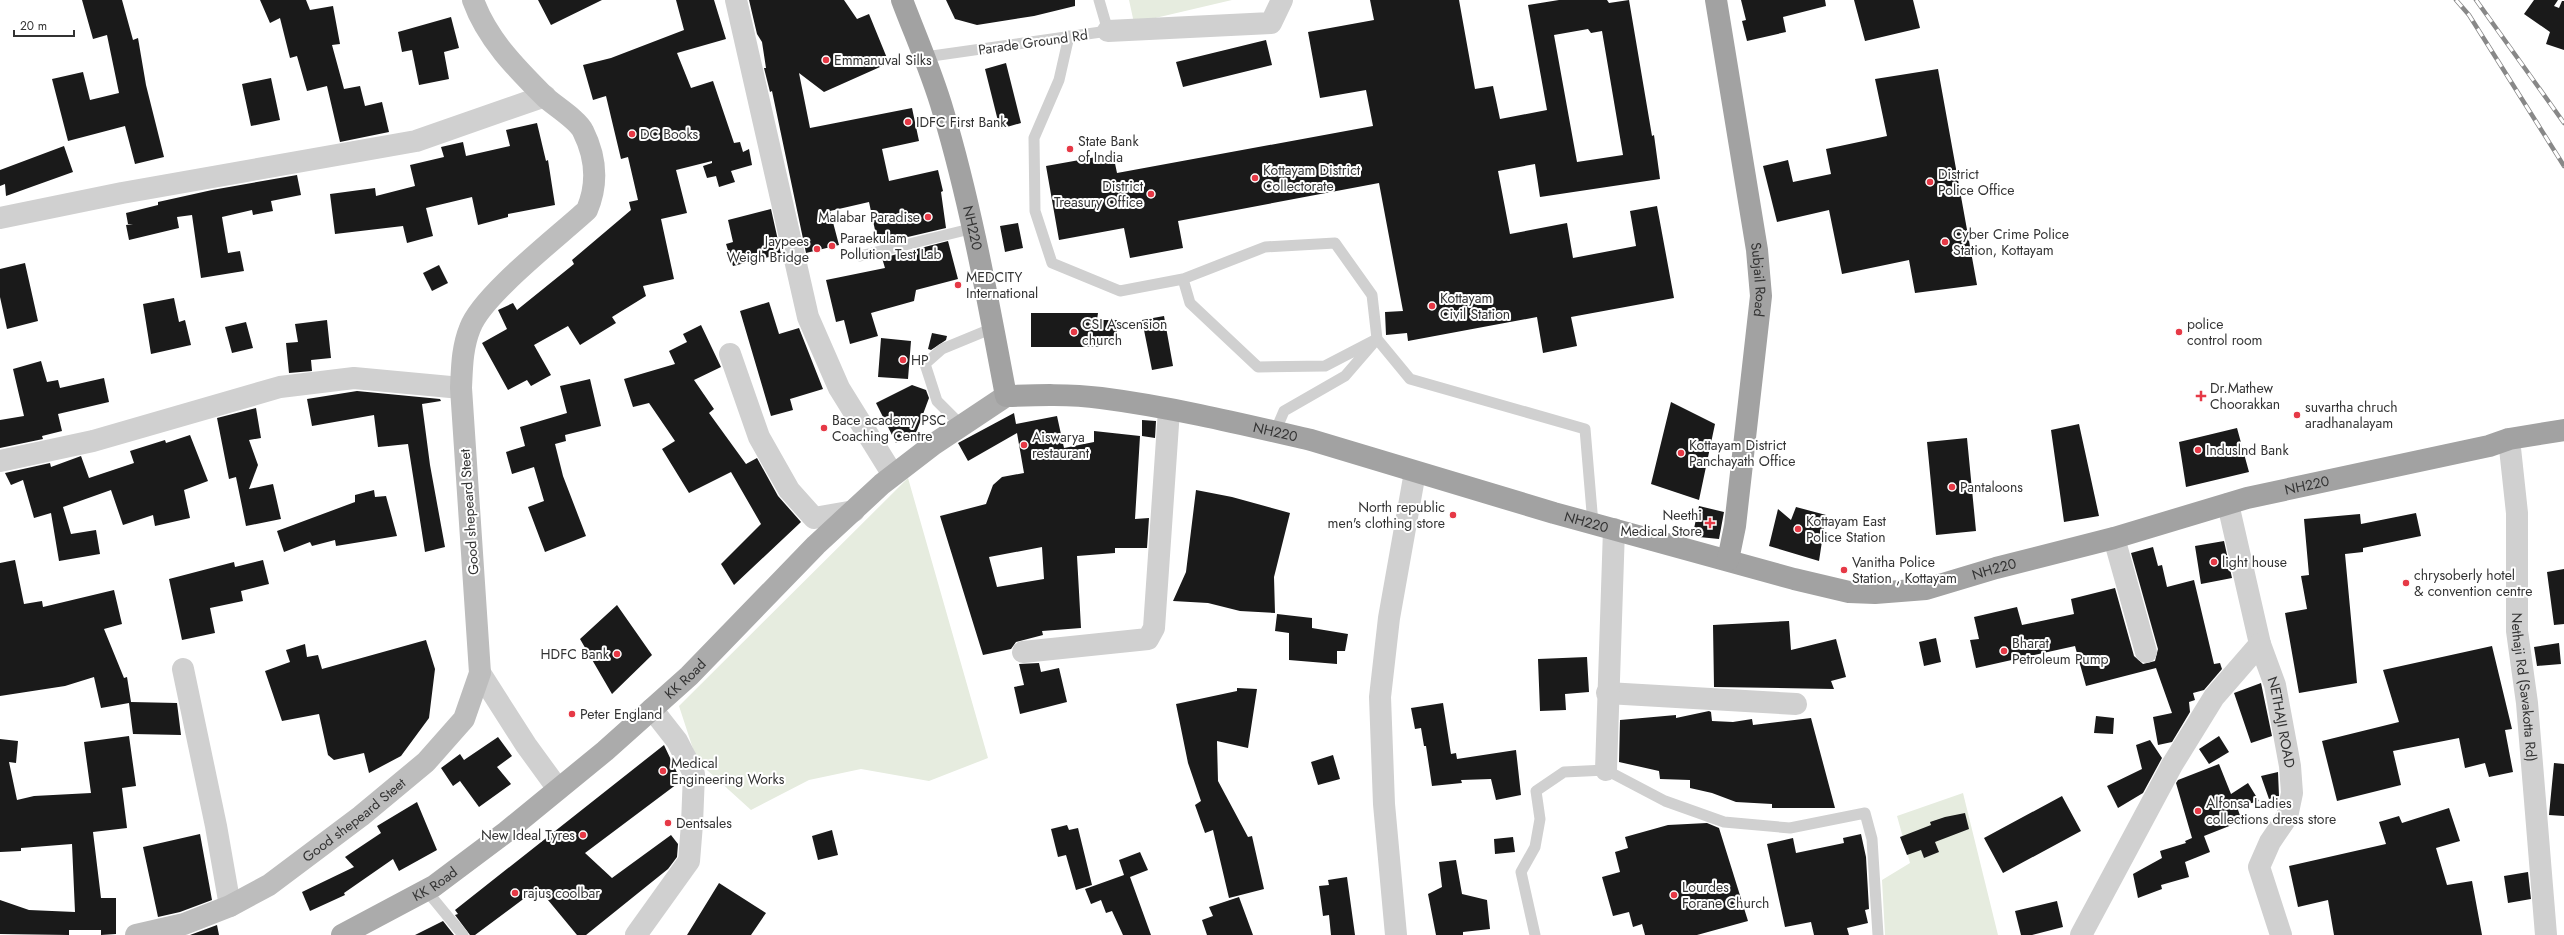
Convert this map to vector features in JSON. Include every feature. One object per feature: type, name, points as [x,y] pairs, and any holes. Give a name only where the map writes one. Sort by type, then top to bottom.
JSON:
[{"type":"highway","name":"NH220","points":[[902,0],[925,57],[952,140],[974,228],[1006,396],[1070,395],[1101,398],[1169,410],[1311,440],[1593,524],[1825,588],[1850,592],[1901,592],[1926,589],[1996,568],[2114,538],[2228,504],[2304,484],[2489,446],[2509,439],[2564,430]]},
{"type":"highway","name":"Subjail Road","points":[[1716,0],[1757,250],[1761,296],[1735,526],[1728,560]]},
{"type":"main road","name":"Good shepeard Steet","points":[[136,935],[184,924],[230,906],[269,885],[361,816],[426,762],[464,719],[480,673],[461,388],[462,353],[470,327],[484,305],[588,210],[594,193],[594,160],[583,130],[545,96],[493,41],[480,20],[473,0]]},
{"type":"main road","name":"KK Road","points":[[342,935],[426,890],[506,832],[652,709],[688,676],[816,545],[893,475],[1006,396]]},
{"type":"street","points":[[736,0],[808,317],[839,388],[893,475]]},
{"type":"street","points":[[1108,31],[1271,22],[1282,0]]},
{"type":"street","points":[[0,218],[122,193],[416,141],[545,96]]},
{"type":"street","points":[[730,354],[760,437],[789,490],[814,518],[854,511]]},
{"type":"street","points":[[0,462],[93,441],[280,387],[354,378],[461,388]]},
{"type":"street","points":[[1023,652],[1148,639],[1154,628],[1169,410]]},
{"type":"street","name":"Nethaji Rd (Savakotta Rd)","points":[[2509,439],[2517,513],[2518,631],[2527,703],[2546,935]]},
{"type":"street","points":[[1396,935],[1384,804],[1380,697],[1389,618],[1415,472]]},
{"type":"street","name":"NETHAJI ROAD","points":[[2228,504],[2260,644],[2275,685],[2290,766],[2292,793],[2287,817],[2270,842],[2259,867],[2281,935]]},
{"type":"street","points":[[1606,770],[1614,529]]},
{"type":"street","points":[[2114,538],[2146,652]]},
{"type":"street","points":[[2081,935],[2176,759],[2214,697],[2260,644]]},
{"type":"street","points":[[183,669],[216,826],[230,906]]},
{"type":"street","points":[[480,673],[526,744],[558,789]]},
{"type":"street","points":[[1608,693],[1796,704]]},
{"type":"street","points":[[636,935],[689,861],[692,824],[694,774],[677,741],[652,709]]},
{"type":"lane","name":"Parade Ground Rd","points":[[925,57],[1108,31],[1099,0]]},
{"type":"lane","points":[[1069,36],[1059,80],[1034,138],[1035,211],[1052,262],[1120,291],[1183,279],[1265,247],[1335,243],[1372,295],[1377,339],[1410,379],[1585,429],[1593,524]]},
{"type":"lane","points":[[860,256],[974,228]]},
{"type":"lane","points":[[1183,279],[1190,303],[1258,367],[1325,366],[1377,339]]},
{"type":"lane","points":[[962,426],[937,400],[925,364],[942,349],[993,328]]},
{"type":"lane","points":[[1275,432],[1284,411],[1345,376],[1377,339]]},
{"type":"lane","points":[[1534,935],[1521,872],[1534,847],[1540,819],[1536,791],[1564,772],[1606,770],[1665,801],[1724,822],[1790,828],[1865,814],[1872,839],[1878,935]]},
{"type":"lane","points":[[426,890],[463,935]]},
{"type":"shaded area","points":[[1129,0],[1232,0],[1134,23]]},
{"type":"shaded area","points":[[908,478],[988,758],[929,781],[861,769],[809,780],[751,810],[697,761],[679,706]]},
{"type":"shaded area","points":[[1963,793],[1998,935],[1885,935],[1882,880],[1910,863],[1897,816]]},
{"type":"building","points":[[82,0],[122,0],[133,40],[138,38],[146,85],[164,157],[135,164],[125,126],[68,141],[52,79],[83,72],[90,100],[119,93],[107,35],[93,39]]},
{"type":"building","points":[[260,0],[306,0],[310,10],[333,6],[340,44],[332,45],[344,89],[360,86],[365,106],[382,102],[389,132],[340,142],[327,86],[307,91],[297,56],[290,58],[280,18],[270,23]]},
{"type":"building","points":[[538,0],[602,0],[551,25]]},
{"type":"building","points":[[676,0],[714,0],[726,39],[677,53],[691,88],[713,81],[734,143],[740,142],[743,152],[749,149],[752,165],[731,171],[735,182],[719,187],[716,176],[707,178],[703,166],[712,163],[712,161],[676,170],[687,213],[661,219],[674,279],[643,286],[646,296],[612,317],[616,323],[580,345],[568,326],[534,345],[551,375],[531,386],[527,380],[508,390],[482,343],[507,329],[498,310],[513,303],[517,310],[574,264],[572,260],[631,210],[629,202],[638,200],[628,157],[621,159],[606,96],[593,100],[583,65],[611,58],[684,30]]},
{"type":"building","points":[[749,0],[844,0],[857,19],[869,14],[889,63],[824,92],[799,73],[810,128],[912,108],[919,141],[882,149],[889,181],[938,170],[943,191],[941,192],[946,228],[878,244],[869,202],[830,211],[839,245],[806,253],[772,91],[770,92],[764,68],[766,68],[762,42],[757,34]]},
{"type":"building","points":[[946,0],[1075,0],[1075,6],[1034,16],[977,25],[955,19]]},
{"type":"building","name":"Kottayam District Collectorate","points":[[1370,0],[1459,0],[1475,89],[1493,86],[1500,119],[1547,110],[1528,5],[1559,0],[1607,0],[1609,3],[1629,0],[1652,136],[1654,135],[1660,179],[1540,197],[1535,164],[1498,171],[1510,234],[1567,223],[1573,258],[1636,246],[1630,211],[1657,206],[1674,298],[1571,317],[1577,346],[1543,353],[1537,317],[1408,341],[1407,333],[1386,335],[1385,312],[1403,311],[1379,183],[1178,221],[1183,248],[1130,258],[1124,228],[1059,240],[1046,166],[1113,154],[1117,173],[1373,126],[1366,90],[1320,98],[1308,32],[1374,20]],"holes":[[[1588,29],[1591,33],[1602,31],[1623,155],[1577,162],[1554,35]]]},
{"type":"building","points":[[1741,0],[1825,0],[1826,6],[1783,17],[1786,32],[1747,41],[1742,21],[1746,20]]},
{"type":"building","points":[[1854,0],[1913,0],[1920,28],[1865,41]]},
{"type":"building","points":[[2534,0],[2558,0],[2554,6],[2559,8],[2562,1],[2564,1],[2564,50],[2546,44],[2550,32],[2524,14]]},
{"type":"building","points":[[451,17],[459,48],[444,52],[449,79],[419,85],[412,50],[402,52],[398,32]]},
{"type":"building","points":[[1266,40],[1272,65],[1183,87],[1176,62]]},
{"type":"building","points":[[1006,63],[1021,123],[1000,129],[985,69]]},
{"type":"building","points":[[1938,69],[1977,285],[1915,293],[1909,260],[1842,274],[1829,210],[1777,222],[1763,166],[1788,160],[1793,182],[1831,174],[1826,149],[1887,136],[1875,79]]},
{"type":"building","points":[[271,78],[280,120],[251,126],[242,84]]},
{"type":"building","points":[[537,123],[546,161],[548,160],[555,205],[508,214],[508,217],[478,225],[472,197],[426,208],[433,236],[407,243],[403,226],[335,234],[330,194],[375,188],[376,196],[415,186],[410,165],[444,157],[441,147],[463,142],[466,156],[510,146],[506,130]]},
{"type":"building","points":[[64,146],[73,172],[6,196],[5,184],[0,186],[0,170]]},
{"type":"building","points":[[297,175],[301,195],[271,201],[273,211],[253,215],[252,210],[222,217],[228,253],[240,251],[244,271],[201,278],[192,215],[177,217],[179,228],[129,240],[126,225],[133,224],[128,224],[126,213],[158,205],[158,202],[212,190]]},
{"type":"building","points":[[771,209],[781,254],[733,266],[726,244],[733,242],[728,220]]},
{"type":"building","points":[[1018,223],[1023,248],[1005,252],[1000,226]]},
{"type":"building","points":[[948,241],[958,279],[916,290],[914,301],[871,313],[878,336],[850,344],[844,320],[836,322],[826,280],[885,268],[882,258]]},
{"type":"building","points":[[25,263],[38,321],[7,329],[0,297],[0,269]]},
{"type":"building","points":[[439,265],[448,283],[432,291],[423,273]]},
{"type":"building","points":[[174,298],[179,322],[185,320],[191,345],[151,354],[143,304]]},
{"type":"building","points":[[769,302],[779,334],[799,328],[823,389],[790,399],[793,410],[771,416],[740,311]]},
{"type":"building","name":"CSI Ascension church","points":[[1031,313],[1098,313],[1097,320],[1117,320],[1117,343],[1101,343],[1102,347],[1031,347]]},
{"type":"building","points":[[1164,316],[1173,366],[1152,370],[1142,320]]},
{"type":"building","points":[[327,320],[331,358],[311,360],[312,371],[289,373],[286,343],[298,342],[295,324]]},
{"type":"building","points":[[246,322],[253,348],[232,353],[225,327]]},
{"type":"building","points":[[701,325],[721,367],[694,380],[714,409],[709,413],[746,464],[757,458],[778,496],[801,522],[734,585],[721,564],[761,524],[731,472],[689,493],[662,449],[675,441],[649,403],[633,407],[624,379],[675,364],[669,351],[687,342],[683,334]]},
{"type":"building","points":[[932,333],[947,336],[946,340],[931,350],[928,349]]},
{"type":"building","points":[[881,338],[911,341],[908,379],[878,377]]},
{"type":"building","points":[[41,361],[47,382],[58,380],[60,388],[104,378],[109,402],[58,414],[62,431],[42,436],[43,439],[0,448],[0,420],[24,416],[13,369]]},
{"type":"building","points":[[590,379],[601,426],[565,435],[566,441],[555,444],[563,476],[586,536],[545,552],[528,507],[544,501],[534,467],[512,474],[506,452],[525,446],[520,427],[567,413],[560,386]]},
{"type":"building","points":[[912,385],[926,390],[929,398],[916,433],[896,443],[876,403]]},
{"type":"building","points":[[357,391],[440,399],[441,401],[422,404],[430,465],[445,547],[425,552],[408,444],[378,447],[374,415],[312,426],[307,399]]},
{"type":"building","points":[[1671,402],[1715,424],[1699,500],[1651,484]]},
{"type":"building","points":[[256,408],[261,438],[249,440],[258,465],[249,489],[273,484],[281,519],[246,526],[236,477],[229,479],[217,418]]},
{"type":"building","points":[[1014,413],[1016,424],[1057,416],[1064,448],[1094,442],[1094,431],[1140,436],[1135,519],[1149,518],[1147,548],[1115,548],[1115,553],[1077,556],[1081,628],[1042,631],[1043,635],[1016,642],[1011,649],[983,655],[940,516],[986,504],[993,485],[1002,477],[1024,473],[1017,433],[968,461],[958,443]],"holes":[[[1042,547],[1044,579],[997,587],[989,557]]]},
{"type":"building","points":[[1142,420],[1156,421],[1155,438],[1142,436]]},
{"type":"building","points":[[2079,424],[2099,516],[2064,522],[2051,430]]},
{"type":"building","points":[[2237,428],[2249,472],[2186,487],[2179,442]]},
{"type":"building","points":[[190,435],[208,481],[184,490],[190,518],[155,526],[153,515],[123,525],[111,490],[63,507],[71,534],[96,530],[100,554],[59,561],[51,513],[34,518],[23,480],[11,485],[5,473],[50,463],[51,467],[81,456],[89,478],[134,463],[130,451],[165,440],[166,443]]},
{"type":"building","name":"Pantaloons","points":[[1967,438],[1976,531],[1936,535],[1927,442]]},
{"type":"building","points":[[374,490],[375,497],[386,496],[397,536],[336,546],[335,540],[312,546],[310,542],[284,552],[277,531],[355,502],[355,495]]},
{"type":"building","points":[[1196,490],[1232,497],[1290,513],[1274,577],[1275,613],[1240,611],[1208,603],[1173,601],[1186,572]]},
{"type":"building","name":"Neethi Medical Store","points":[[1699,506],[1724,512],[1719,539],[1699,537],[1693,533]]},
{"type":"building","name":"Kottayam East Police Station","points":[[1796,507],[1826,515],[1819,561],[1769,546],[1778,509],[1791,520]]},
{"type":"building","points":[[2416,513],[2421,536],[2363,548],[2363,552],[2345,554],[2357,683],[2299,693],[2285,613],[2307,609],[2301,576],[2309,575],[2304,519],[2360,514],[2361,524]]},
{"type":"building","name":"light house","points":[[2224,541],[2232,578],[2201,584],[2195,546]]},
{"type":"building","points":[[2153,547],[2158,566],[2162,565],[2167,587],[2194,580],[2214,664],[2220,663],[2222,669],[2204,690],[2193,693],[2195,700],[2189,702],[2190,712],[2172,742],[2158,745],[2153,717],[2172,713],[2156,668],[2086,686],[2075,646],[1976,668],[1970,640],[1979,639],[1974,617],[2017,607],[2022,625],[2074,614],[2071,599],[2115,588],[2134,656],[2143,664],[2155,661],[2158,649],[2131,553]]},
{"type":"building","points":[[15,560],[24,604],[42,601],[43,607],[114,590],[122,624],[104,629],[124,678],[127,677],[131,702],[177,703],[181,735],[133,734],[129,703],[101,708],[94,677],[65,686],[0,696],[0,563]]},
{"type":"building","points":[[263,560],[269,584],[241,591],[243,601],[210,608],[215,633],[182,640],[169,579],[234,562],[235,567]]},
{"type":"building","points":[[2564,569],[2564,624],[2554,625],[2547,572]]},
{"type":"building","points":[[617,605],[652,655],[612,694],[580,639]]},
{"type":"building","points":[[1277,614],[1312,618],[1312,628],[1348,634],[1345,651],[1337,651],[1337,664],[1289,660],[1289,633],[1275,631]]},
{"type":"building","points":[[1789,621],[1791,650],[1836,639],[1846,677],[1831,681],[1834,689],[1714,687],[1713,625]]},
{"type":"building","points":[[1936,638],[1941,662],[1924,666],[1919,642]]},
{"type":"building","points":[[426,640],[435,669],[429,718],[401,756],[369,773],[364,753],[334,760],[328,755],[319,714],[282,721],[265,671],[290,662],[286,650],[305,644],[307,657],[318,655],[322,669]]},
{"type":"building","points":[[2559,643],[2561,664],[2537,666],[2534,647]]},
{"type":"building","points":[[2492,646],[2512,729],[2505,730],[2513,772],[2489,777],[2485,763],[2465,768],[2459,738],[2393,751],[2401,785],[2337,801],[2322,741],[2399,722],[2383,670]]},
{"type":"building","points":[[1587,657],[1589,692],[1565,694],[1566,710],[1540,711],[1538,659]]},
{"type":"building","points":[[1039,663],[1041,672],[1059,668],[1067,702],[1020,714],[1014,687],[1024,685],[1019,664]]},
{"type":"building","points":[[2261,683],[2272,736],[2251,743],[2234,693]]},
{"type":"building","points":[[1237,688],[1257,689],[1248,748],[1217,741],[1218,781],[1248,837],[1252,836],[1264,889],[1229,898],[1213,830],[1205,833],[1195,805],[1201,801],[1188,763],[1176,704],[1237,691]]},
{"type":"building","points":[[1443,703],[1451,754],[1456,753],[1457,759],[1516,750],[1521,795],[1496,800],[1491,779],[1461,780],[1462,783],[1432,786],[1426,746],[1424,746],[1421,728],[1415,729],[1411,708]]},
{"type":"building","points":[[1709,711],[1711,712],[1712,721],[1733,722],[1752,719],[1753,725],[1811,718],[1835,808],[1772,808],[1772,804],[1736,802],[1712,793],[1690,788],[1690,780],[1660,779],[1659,771],[1619,762],[1620,720],[1676,715],[1676,718]]},
{"type":"building","points":[[2096,716],[2114,718],[2113,734],[2094,733]]},
{"type":"building","points":[[129,736],[136,786],[122,788],[127,828],[93,832],[101,898],[116,898],[116,934],[101,935],[101,930],[69,930],[69,935],[0,934],[0,900],[29,910],[75,912],[72,844],[21,848],[21,851],[0,852],[0,739],[18,741],[16,763],[9,762],[17,800],[34,796],[91,793],[84,742]]},
{"type":"building","points":[[2219,736],[2229,752],[2209,764],[2199,749]]},
{"type":"building","points":[[498,737],[512,756],[497,767],[511,784],[479,807],[460,781],[453,786],[441,768],[460,754],[464,760]]},
{"type":"building","points":[[2150,740],[2162,758],[2143,793],[2118,808],[2107,786],[2142,769],[2136,745]]},
{"type":"building","points":[[664,745],[681,781],[585,853],[612,878],[671,835],[678,844],[677,857],[668,869],[586,935],[577,935],[538,888],[475,935],[470,935],[455,915],[458,914],[455,910]]},
{"type":"building","points":[[1333,755],[1340,779],[1318,785],[1311,762]]},
{"type":"building","points":[[2554,763],[2564,764],[2564,816],[2549,815]]},
{"type":"building","points":[[2219,764],[2231,794],[2248,783],[2259,801],[2237,807],[2242,821],[2204,836],[2210,852],[2185,862],[2189,877],[2161,885],[2162,889],[2138,898],[2133,874],[2162,858],[2160,851],[2186,843],[2185,841],[2192,838],[2176,783],[2178,780]]},
{"type":"building","points":[[2278,772],[2279,796],[2269,799],[2261,776]]},
{"type":"building","points":[[2062,796],[2081,831],[2003,873],[1984,838]]},
{"type":"building","points":[[417,802],[437,850],[399,871],[393,859],[344,893],[345,895],[310,911],[302,892],[354,867],[345,857],[381,833],[377,826]]},
{"type":"building","points":[[2449,808],[2460,841],[2436,848],[2447,885],[2472,881],[2482,935],[2334,935],[2328,900],[2298,907],[2289,866],[2386,844],[2379,822],[2399,816],[2402,823]]},
{"type":"building","points":[[1965,813],[1969,829],[1935,842],[1939,852],[1924,858],[1921,850],[1907,855],[1900,837],[1931,825],[1930,822]]},
{"type":"building","name":"Lourdes Forane Church","points":[[1707,823],[1719,828],[1748,921],[1697,935],[1645,935],[1642,924],[1633,927],[1629,912],[1613,916],[1602,877],[1620,872],[1615,852],[1628,848],[1625,837],[1668,825]]},
{"type":"building","points":[[1067,825],[1069,830],[1078,828],[1092,885],[1076,890],[1066,855],[1058,857],[1051,829]]},
{"type":"building","points":[[832,830],[838,855],[818,860],[812,836]]},
{"type":"building","points":[[200,834],[212,900],[180,912],[158,917],[143,847]]},
{"type":"building","points":[[1861,834],[1866,857],[1869,909],[1865,910],[1868,923],[1847,928],[1849,935],[1814,935],[1811,922],[1785,927],[1767,844],[1793,838],[1796,853],[1844,843],[1843,838]]},
{"type":"building","points":[[1513,837],[1515,852],[1495,854],[1494,839]]},
{"type":"building","points":[[1140,852],[1148,870],[1130,877],[1151,935],[1123,935],[1112,911],[1106,913],[1101,900],[1091,904],[1085,889],[1124,875],[1119,860]]},
{"type":"building","points":[[1456,860],[1462,894],[1487,900],[1490,929],[1463,932],[1463,935],[1436,935],[1428,894],[1442,887],[1439,862]]},
{"type":"building","points":[[2528,872],[2531,899],[2508,903],[2504,876]]},
{"type":"building","points":[[1347,877],[1355,935],[1331,935],[1329,915],[1323,916],[1319,886],[1329,885],[1328,880]]},
{"type":"building","points":[[719,883],[766,913],[751,935],[687,935]]},
{"type":"building","points":[[1239,897],[1253,935],[1207,935],[1202,920],[1213,916],[1209,907]]},
{"type":"building","points":[[2057,901],[2063,927],[2032,935],[2021,935],[2015,911]]},
{"type":"building","points":[[443,921],[454,935],[415,935]]},
{"type":"building","points":[[217,925],[219,935],[190,935]]},
{"type":"railway","points":[[2456,0],[2469,15],[2564,166]]},
{"type":"railway","points":[[2476,0],[2564,123]]},
{"type":"place","name":"Emmanuval Silks","points":[[826,60]]},
{"type":"place","name":"IDFC First Bank","points":[[908,122]]},
{"type":"place","name":"DC Books","points":[[632,134]]},
{"type":"place","name":"State Bank of India","points":[[1070,149]]},
{"type":"place","name":"Kottayam District Collectorate","points":[[1255,178]]},
{"type":"place","name":"District Police Office","points":[[1930,182]]},
{"type":"place","name":"District Treasury Office","points":[[1151,194]]},
{"type":"place","name":"Malabar Paradise","points":[[928,217]]},
{"type":"place","name":"Cyber Crime Police Station, Kottayam","points":[[1945,242]]},
{"type":"place","name":"Paraekulam Pollution Test Lab","points":[[832,246]]},
{"type":"place","name":"Jaypees Weigh Bridge","points":[[817,249]]},
{"type":"place","name":"MEDCITY International","points":[[958,285]]},
{"type":"place","name":"Kottayam Civil Station","points":[[1432,306]]},
{"type":"place","name":"CSI Ascension church","points":[[1074,332]]},
{"type":"place","name":"police control room","points":[[2179,332]]},
{"type":"place","name":"HP","points":[[903,360]]},
{"type":"place","name":"Dr.Mathew Choorakkan","points":[[2201,396]]},
{"type":"place","name":"suvartha chruch aradhanalayam","points":[[2297,415]]},
{"type":"place","name":"Bace academy PSC Coaching Centre","points":[[824,428]]},
{"type":"place","name":"Aiswarya restaurant","points":[[1024,445]]},
{"type":"place","name":"Induslnd Bank","points":[[2198,450]]},
{"type":"place","name":"Kottayam District Panchayath Office","points":[[1681,453]]},
{"type":"place","name":"Pantaloons","points":[[1952,487]]},
{"type":"place","name":"North republic men's clothing store","points":[[1453,515]]},
{"type":"place","name":"Neethi Medical Store","points":[[1710,523]]},
{"type":"place","name":"Kottayam East Police Station","points":[[1798,529]]},
{"type":"place","name":"light house","points":[[2214,562]]},
{"type":"place","name":"Vanitha Police Station , Kottayam","points":[[1844,570]]},
{"type":"place","name":"chrysoberly hotel & convention centre","points":[[2406,583]]},
{"type":"place","name":"Bharat Petroleum Pump","points":[[2004,651]]},
{"type":"place","name":"HDFC Bank","points":[[617,654]]},
{"type":"place","name":"Peter England","points":[[572,714]]},
{"type":"place","name":"Medical Engineering Works","points":[[663,771]]},
{"type":"place","name":"Alfonsa Ladies collections dress store","points":[[2198,811]]},
{"type":"place","name":"Dentsales","points":[[668,823]]},
{"type":"place","name":"New Ideal Tyres","points":[[583,835]]},
{"type":"place","name":"rajus coolbar","points":[[515,893]]},
{"type":"place","name":"Lourdes Forane Church","points":[[1674,895]]}]
